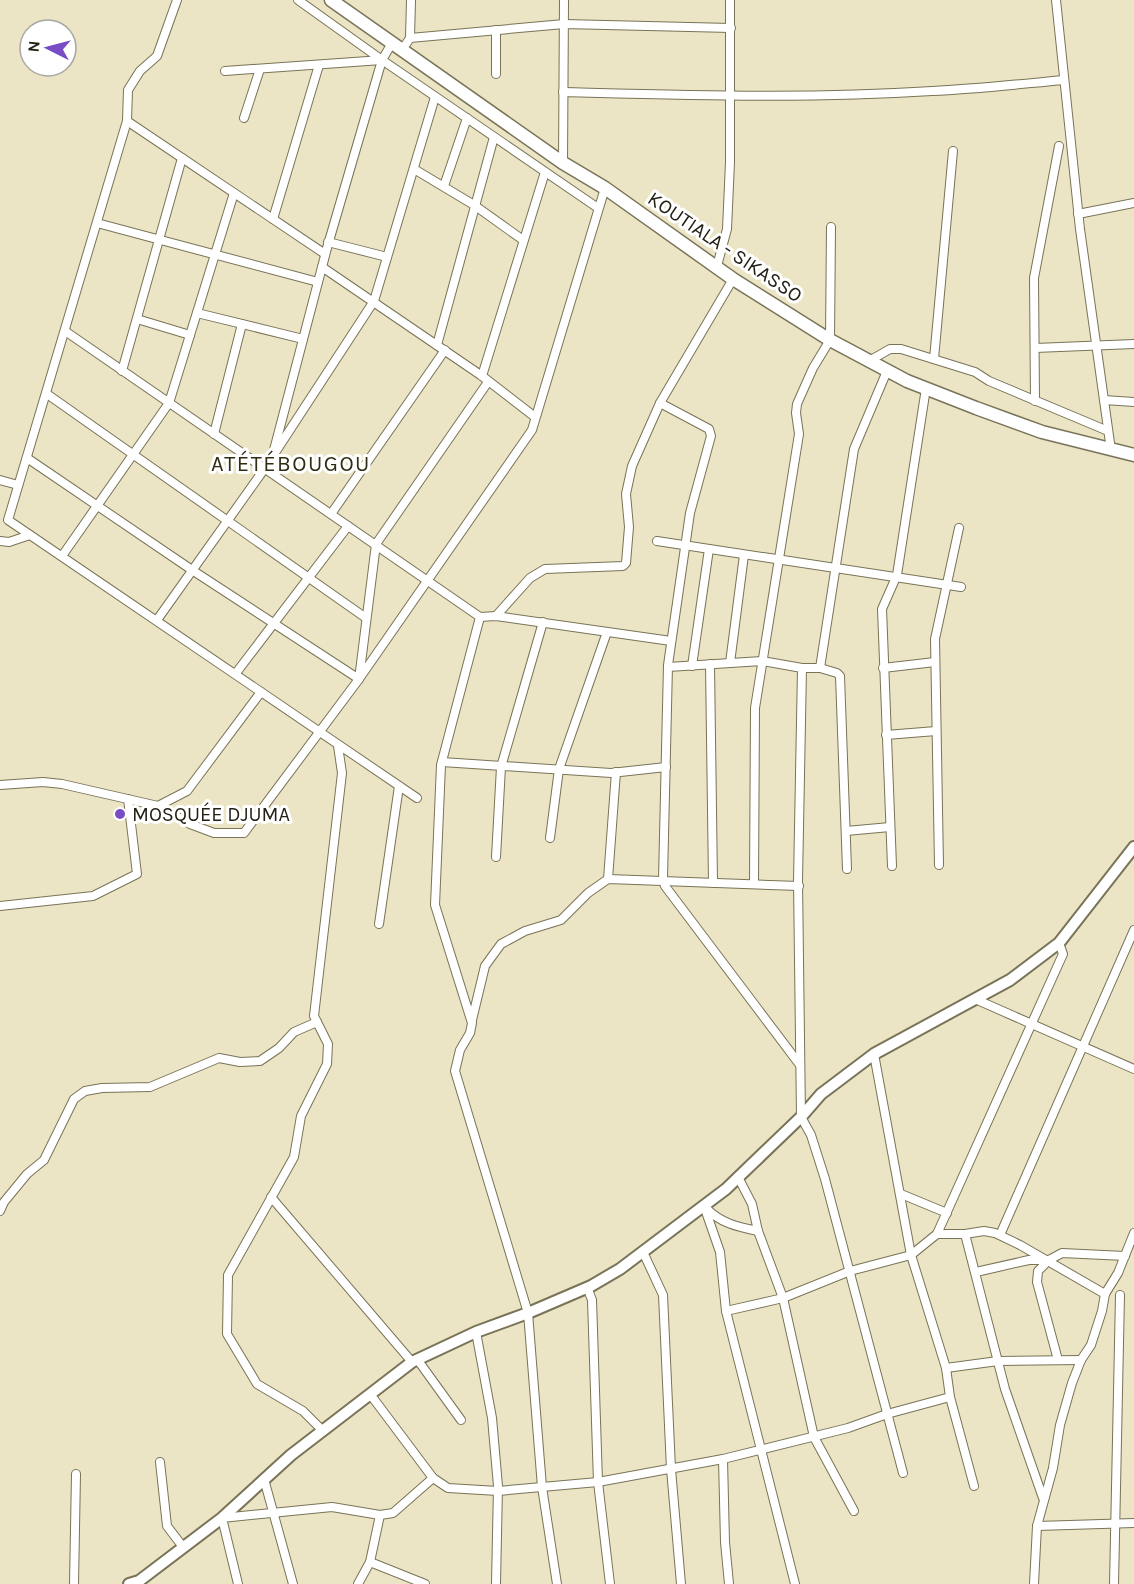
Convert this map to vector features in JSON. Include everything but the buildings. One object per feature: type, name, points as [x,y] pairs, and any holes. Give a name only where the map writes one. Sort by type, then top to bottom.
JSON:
[{"type":"main road","name":"KOUTIALA - SIKASSO","points":[[331,0],[733,279],[830,340],[887,371],[926,388],[1042,432],[1134,455]]},
{"type":"street","points":[[177,0],[157,56],[140,71],[128,90],[128,121],[8,520],[417,798]]},
{"type":"street","points":[[298,0],[598,208]]},
{"type":"street","points":[[410,38],[411,0]]},
{"type":"street","points":[[563,163],[564,0]]},
{"type":"street","points":[[717,266],[727,228],[730,0]]},
{"type":"street","points":[[1056,0],[1078,214],[1111,450]]},
{"type":"street","points":[[272,457],[328,242],[382,60],[410,38],[496,30],[564,24],[731,28]]},
{"type":"street","points":[[496,30],[496,74]]},
{"type":"street","points":[[225,71],[382,60]]},
{"type":"street","points":[[273,219],[319,64]]},
{"type":"street","points":[[244,118],[260,69]]},
{"type":"street","points":[[562,92],[730,95],[932,92],[1064,80]]},
{"type":"street","points":[[157,620],[265,468],[374,302],[435,97]]},
{"type":"street","points":[[444,186],[466,118]]},
{"type":"street","points":[[128,121],[325,254]]},
{"type":"street","points":[[437,345],[494,137]]},
{"type":"street","points":[[1035,401],[1034,278],[1059,146]]},
{"type":"street","points":[[934,359],[953,151]]},
{"type":"street","points":[[122,371],[182,158]]},
{"type":"street","points":[[414,169],[474,205],[523,240]]},
{"type":"street","points":[[359,679],[375,544],[485,379],[523,240],[545,172]]},
{"type":"street","points":[[0,785],[43,782],[62,784],[158,806],[190,824],[214,833],[244,833],[359,679],[532,430],[605,188]]},
{"type":"street","points":[[62,556],[169,403],[234,193]]},
{"type":"street","points":[[1078,214],[1134,203]]},
{"type":"street","points":[[97,223],[318,282]]},
{"type":"street","points":[[754,884],[755,708],[799,434],[797,404],[813,368],[830,340],[831,227]]},
{"type":"street","points":[[328,242],[387,257]]},
{"type":"street","points":[[322,267],[445,350],[535,417]]},
{"type":"street","points":[[496,616],[530,578],[545,569],[623,566],[626,563],[629,527],[626,494],[632,466],[660,402],[733,279]]},
{"type":"street","points":[[197,313],[303,339]]},
{"type":"street","points":[[137,319],[190,335]]},
{"type":"street","points":[[214,434],[242,324]]},
{"type":"street","points":[[65,332],[480,617],[496,616],[671,641]]},
{"type":"street","points":[[1035,348],[1134,344]]},
{"type":"street","points":[[869,361],[890,349],[901,349],[975,372],[989,381],[1108,431]]},
{"type":"street","points":[[331,514],[445,350]]},
{"type":"street","points":[[820,668],[854,450],[887,371]]},
{"type":"street","points":[[892,866],[882,609],[896,578],[926,388]]},
{"type":"street","points":[[46,394],[366,618]]},
{"type":"street","points":[[1104,400],[1134,402]]},
{"type":"street","points":[[660,402],[709,429],[711,436],[690,513],[668,667],[665,886],[800,1065]]},
{"type":"street","points":[[27,458],[192,570],[359,679]]},
{"type":"street","points":[[0,480],[18,485]]},
{"type":"street","points":[[236,673],[348,526]]},
{"type":"street","points":[[939,866],[935,639],[959,528]]},
{"type":"street","points":[[0,541],[9,542],[30,535]]},
{"type":"street","points":[[657,542],[961,587]]},
{"type":"street","points":[[692,666],[709,549]]},
{"type":"street","points":[[730,663],[744,555]]},
{"type":"street","points":[[472,1023],[435,905],[442,762],[480,617]]},
{"type":"street","points":[[496,857],[502,766],[543,622]]},
{"type":"street","points":[[550,838],[559,769],[607,632]]},
{"type":"street","points":[[668,667],[762,661],[802,668],[820,668],[840,676],[847,869]]},
{"type":"street","points":[[883,668],[935,662]]},
{"type":"street","points":[[710,664],[713,883]]},
{"type":"street","points":[[802,668],[798,886],[801,1117],[810,1135],[825,1179],[903,1473]]},
{"type":"street","points":[[158,806],[187,791],[261,692]]},
{"type":"street","points":[[886,735],[936,731]]},
{"type":"street","points":[[323,1431],[303,1411],[257,1384],[227,1334],[228,1275],[294,1157],[301,1116],[327,1064],[328,1044],[314,1016],[342,773],[338,746]]},
{"type":"street","points":[[442,762],[616,772],[666,767]]},
{"type":"street","points":[[608,879],[616,772]]},
{"type":"street","points":[[379,924],[399,786]]},
{"type":"street","points":[[0,906],[93,896],[136,874],[128,799]]},
{"type":"street","points":[[846,831],[890,827]]},
{"type":"street","points":[[136,1583],[222,1518],[291,1455],[414,1361],[476,1332],[528,1313],[587,1287],[620,1269],[704,1206],[801,1117],[821,1094],[874,1054],[1010,980],[1059,943],[1134,847]]},
{"type":"street","points":[[557,1584],[542,1487],[528,1313],[455,1071],[460,1050],[470,1033],[485,966],[501,944],[525,932],[561,920],[588,893],[608,879],[798,886]]},
{"type":"street","points":[[1000,1235],[1134,930]]},
{"type":"street","points":[[726,1311],[783,1298],[850,1271],[911,1255],[937,1234],[1063,954],[1059,943]]},
{"type":"street","points":[[975,999],[1134,1069]]},
{"type":"street","points":[[0,1211],[4,1202],[27,1174],[44,1160],[74,1099],[85,1091],[102,1088],[150,1087],[219,1058],[240,1062],[260,1061],[294,1032],[316,1022]]},
{"type":"street","points":[[874,1054],[911,1255],[946,1368],[950,1397],[974,1486]]},
{"type":"street","points":[[738,1177],[752,1204],[758,1231],[783,1298],[814,1437],[854,1511]]},
{"type":"street","points":[[900,1194],[947,1213]]},
{"type":"street","points":[[271,1197],[414,1361],[461,1420]]},
{"type":"street","points":[[704,1206],[715,1218],[758,1231]]},
{"type":"street","points":[[704,1206],[720,1252],[726,1311],[795,1584]]},
{"type":"street","points":[[937,1234],[984,1231],[1000,1235],[1049,1260],[1106,1294]]},
{"type":"street","points":[[1034,1584],[1037,1526],[1053,1468],[1060,1425],[1072,1383],[1081,1360],[1091,1345],[1106,1294],[1134,1233]]},
{"type":"street","points":[[965,1234],[1005,1389],[1044,1500]]},
{"type":"street","points":[[643,1252],[663,1295],[671,1469],[681,1584]]},
{"type":"street","points":[[1058,1360],[1037,1282],[1038,1271],[1049,1260],[1062,1253],[1125,1256]]},
{"type":"street","points":[[976,1272],[1029,1260],[1049,1260]]},
{"type":"street","points":[[587,1287],[592,1300],[598,1482],[610,1584]]},
{"type":"street","points":[[1114,1584],[1120,1295]]},
{"type":"street","points":[[476,1332],[492,1418],[498,1491],[496,1584]]},
{"type":"street","points":[[946,1368],[998,1361],[1081,1360]]},
{"type":"street","points":[[370,1394],[433,1478],[448,1488],[498,1491],[598,1482],[723,1459],[849,1428],[887,1414],[950,1397]]},
{"type":"street","points":[[723,1459],[725,1542],[729,1584]]},
{"type":"street","points":[[160,1462],[167,1526],[183,1548]]},
{"type":"street","points":[[74,1584],[76,1474]]},
{"type":"street","points":[[222,1518],[332,1507],[380,1515],[393,1512],[433,1478]]},
{"type":"street","points":[[264,1479],[293,1584]]},
{"type":"street","points":[[358,1584],[370,1562],[380,1515]]},
{"type":"street","points":[[222,1518],[238,1584]]},
{"type":"street","points":[[1037,1526],[1134,1523]]},
{"type":"street","points":[[370,1562],[425,1584]]},
{"type":"place","name":"MOSQUÉE DJUMA","points":[[120,814]]},
{"type":"district","name":"ATÉTÉBOUGOU","points":[[291,464]]}]
